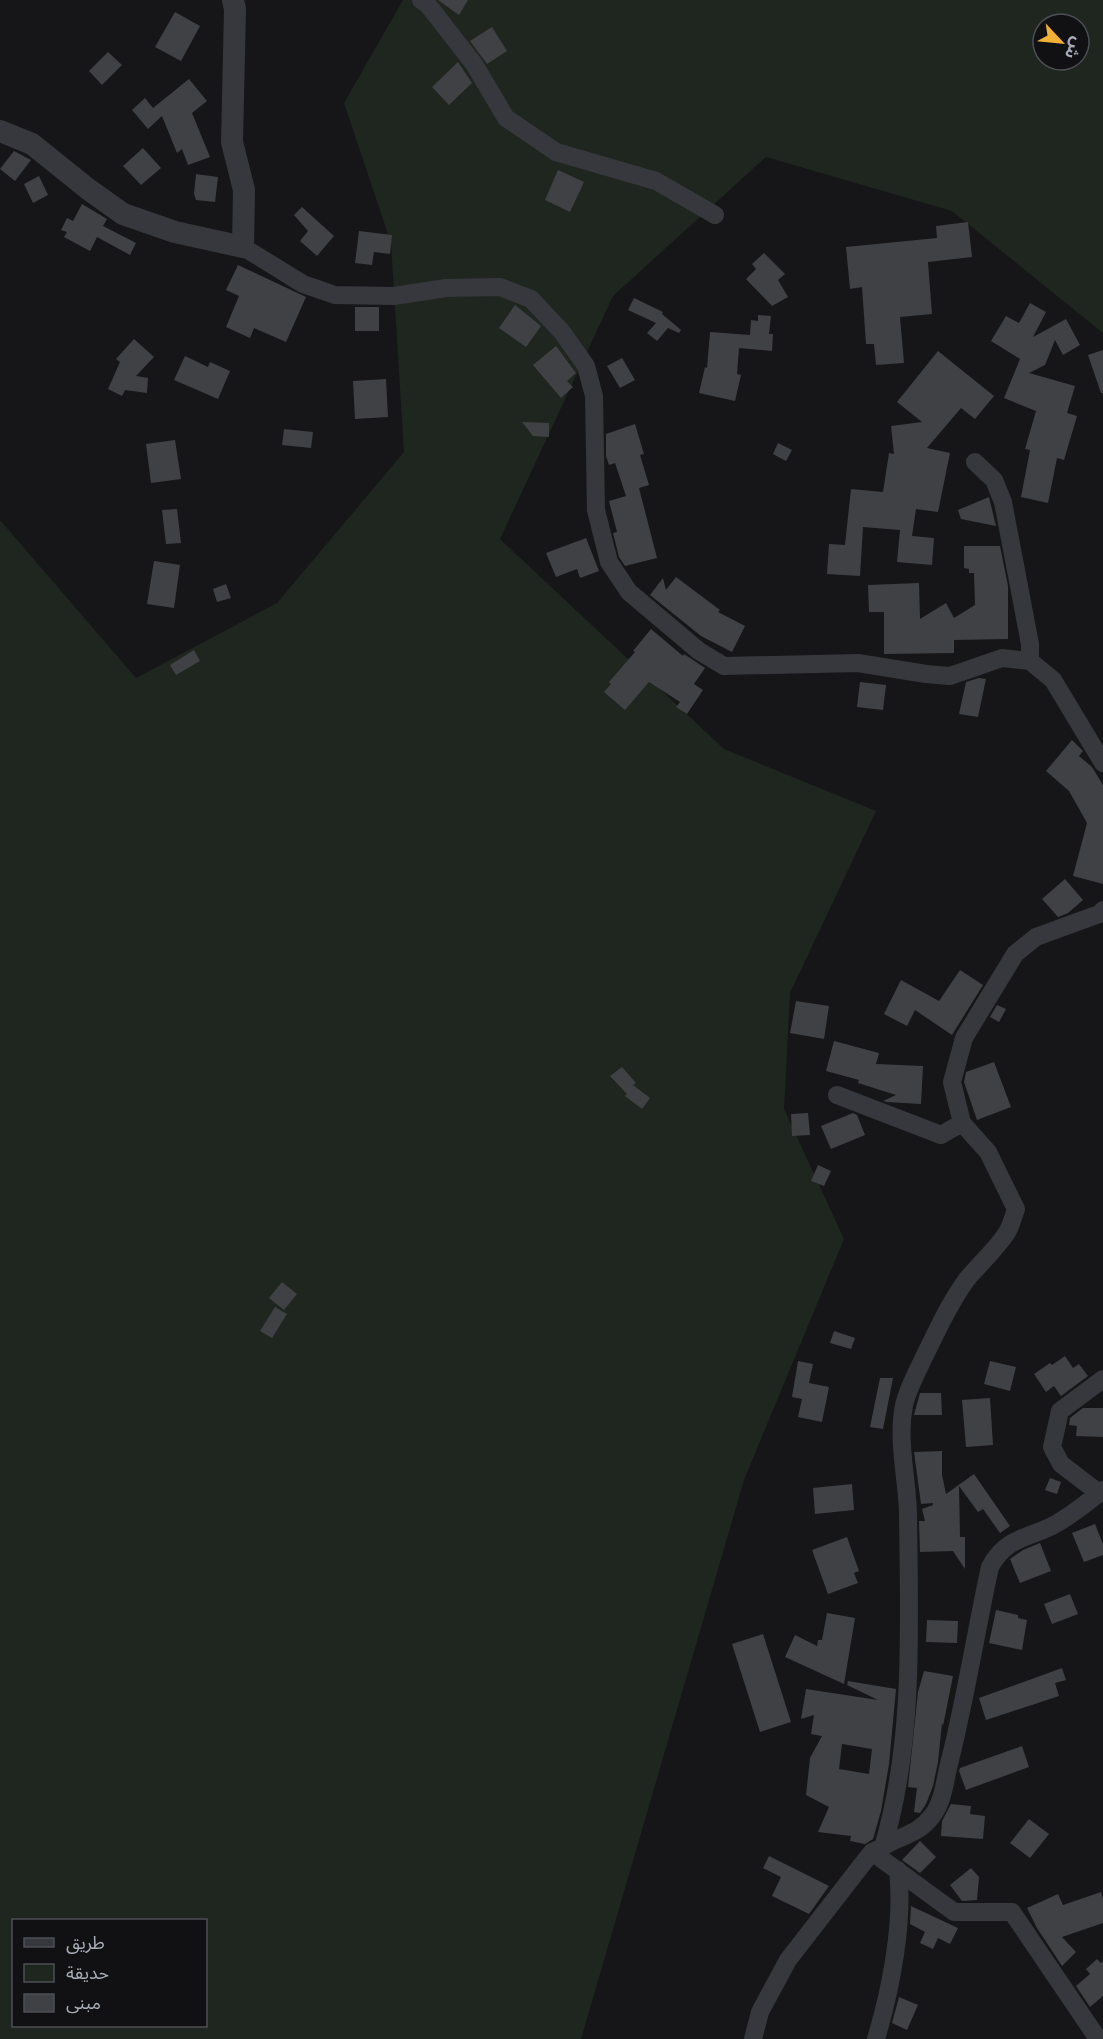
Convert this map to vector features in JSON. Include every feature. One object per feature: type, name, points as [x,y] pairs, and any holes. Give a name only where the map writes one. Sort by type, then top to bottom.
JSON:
[{"type":"street","points":[[233,0],[235,9],[232,142],[244,190],[243,247]]},
{"type":"street","points":[[421,0],[428,5],[474,64],[506,118],[556,152],[656,181],[715,215]]},
{"type":"street","points":[[0,131],[32,144],[123,214],[175,232],[243,247],[303,284],[335,295],[394,296],[446,288],[500,287],[531,300],[562,333],[586,366],[594,396],[596,510],[609,562],[629,592],[699,651],[724,666],[858,663],[926,674],[950,675],[1002,658],[1030,661],[1053,680],[1103,763]]},
{"type":"street","points":[[975,462],[994,480],[1003,502],[1030,644],[1030,661]]},
{"type":"street","points":[[753,2039],[760,2012],[788,1960],[878,1849],[893,1814],[900,1773],[909,1629],[908,1506],[900,1430],[905,1402],[918,1368],[946,1312],[966,1281],[1007,1233],[1016,1209],[988,1152],[962,1123],[952,1082],[964,1038],[1015,954],[1036,937],[1099,914],[1103,910]]},
{"type":"street","points":[[837,1095],[940,1135],[962,1123]]},
{"type":"street","points":[[878,1849],[919,1829],[939,1805],[963,1704],[990,1567],[996,1556],[1004,1546],[1051,1526],[1085,1505],[1101,1491],[1061,1464],[1052,1447],[1060,1411],[1103,1378]]},
{"type":"street","points":[[878,1849],[898,1870],[954,1912],[1012,1912],[1098,2039]]},
{"type":"street","points":[[876,2039],[898,1932],[900,1901],[898,1870]]},
{"type":"green space","points":[[403,0],[1103,0],[1103,333],[952,211],[766,157],[613,296],[500,539],[724,749],[876,811],[790,993],[784,1109],[844,1239],[744,1480],[581,2039],[0,2039],[0,520],[136,678],[277,603],[404,452],[391,243],[344,103]]},
{"type":"building","points":[[438,0],[468,0],[459,15]]},
{"type":"building","points":[[175,12],[200,26],[181,61],[155,47]]},
{"type":"building","points":[[492,27],[507,51],[487,64],[470,41]]},
{"type":"building","points":[[108,52],[122,65],[102,85],[89,71]]},
{"type":"building","points":[[458,62],[472,83],[449,105],[432,87]]},
{"type":"building","points":[[189,79],[207,101],[192,113],[210,157],[188,165],[182,149],[177,153],[162,116],[148,129],[132,110],[145,98],[153,108]]},
{"type":"building","points":[[143,148],[161,168],[141,185],[123,166]]},
{"type":"building","points":[[14,151],[31,160],[15,181],[0,169]]},
{"type":"building","points":[[558,170],[584,182],[570,212],[545,200]]},
{"type":"building","points":[[196,174],[218,177],[215,202],[196,200],[194,194]]},
{"type":"building","points":[[39,176],[48,195],[33,203],[24,184]]},
{"type":"building","points":[[82,204],[107,219],[103,226],[136,243],[130,255],[97,237],[90,251],[64,237],[67,232],[61,230],[67,218],[73,221]]},
{"type":"building","points":[[302,207],[334,236],[317,256],[300,241],[308,231],[294,215]]},
{"type":"building","points":[[968,222],[972,257],[928,262],[932,314],[900,317],[904,363],[876,365],[874,344],[866,344],[862,287],[850,289],[846,247],[937,238],[936,226]]},
{"type":"building","points":[[359,231],[392,235],[390,254],[374,252],[372,265],[355,263]]},
{"type":"building","points":[[764,253],[785,274],[778,280],[788,297],[772,306],[746,279],[756,269],[752,264]]},
{"type":"building","points":[[238,265],[306,297],[286,342],[254,328],[250,338],[226,327],[239,296],[226,290]]},
{"type":"building","points":[[634,298],[663,312],[662,314],[681,330],[679,333],[668,328],[657,341],[647,333],[656,323],[628,310]]},
{"type":"building","points":[[1030,303],[1046,312],[1033,337],[1066,319],[1080,345],[1063,355],[1055,340],[1045,365],[1029,373],[1075,386],[1067,413],[1077,416],[1064,460],[1057,458],[1048,503],[1021,497],[1030,450],[1025,449],[1036,411],[1004,398],[1020,359],[991,341],[1006,316],[1019,323]]},
{"type":"building","points":[[515,305],[541,326],[526,347],[499,328]]},
{"type":"building","points":[[355,307],[379,307],[379,331],[355,331]]},
{"type":"building","points":[[758,315],[771,316],[769,334],[773,334],[772,351],[739,348],[737,374],[741,375],[735,401],[699,393],[705,367],[707,368],[710,332],[750,335],[751,320],[758,321]]},
{"type":"building","points":[[134,339],[154,357],[136,376],[148,378],[147,393],[125,390],[122,396],[108,389],[120,362],[116,359]]},
{"type":"building","points":[[556,346],[576,373],[567,381],[573,387],[561,398],[533,365]]},
{"type":"building","points":[[1103,350],[1103,393],[1101,393],[1088,355]]},
{"type":"building","points":[[938,351],[994,396],[975,419],[961,408],[927,448],[950,453],[938,512],[916,509],[912,536],[934,538],[932,565],[897,562],[900,530],[863,527],[860,576],[827,574],[829,544],[845,545],[851,489],[883,492],[889,453],[894,454],[891,426],[922,422],[897,402]]},
{"type":"building","points":[[185,356],[208,367],[210,362],[230,371],[218,399],[174,380]]},
{"type":"building","points":[[622,358],[635,380],[620,388],[607,366]]},
{"type":"building","points":[[386,379],[388,417],[355,419],[353,381]]},
{"type":"building","points":[[522,422],[549,423],[549,437],[533,436]]},
{"type":"building","points":[[635,424],[644,454],[640,455],[649,485],[639,488],[657,558],[625,566],[619,557],[613,533],[617,532],[609,501],[626,496],[615,463],[609,465],[606,456],[606,434]]},
{"type":"building","points":[[284,429],[313,432],[311,448],[282,445]]},
{"type":"building","points":[[175,440],[181,479],[151,483],[146,444]]},
{"type":"building","points":[[778,443],[792,450],[786,461],[773,454]]},
{"type":"building","points":[[989,497],[996,526],[961,519],[958,510]]},
{"type":"building","points":[[177,509],[181,543],[166,544],[162,510]]},
{"type":"building","points":[[586,538],[599,571],[580,578],[577,569],[556,577],[546,553]]},
{"type":"building","points":[[964,546],[1000,546],[1008,586],[1008,639],[954,640],[954,653],[884,654],[884,612],[869,612],[868,585],[919,583],[920,619],[946,603],[954,618],[975,605],[974,573],[969,573],[969,569],[964,568]]},
{"type":"building","points":[[154,561],[180,565],[174,608],[147,604]]},
{"type":"building","points":[[676,577],[720,610],[718,612],[745,626],[732,652],[701,636],[650,595],[663,578],[666,590]]},
{"type":"building","points":[[226,584],[231,598],[217,602],[213,589]]},
{"type":"building","points":[[651,629],[683,656],[684,654],[705,668],[694,684],[703,690],[687,714],[676,707],[680,702],[649,682],[625,710],[604,692],[611,684],[609,682]]},
{"type":"building","points":[[194,650],[200,661],[176,675],[170,665]]},
{"type":"building","points":[[979,678],[986,679],[978,717],[959,714],[966,682]]},
{"type":"building","points":[[860,682],[886,685],[883,710],[857,707]]},
{"type":"building","points":[[1072,740],[1083,751],[1079,756],[1092,767],[1103,785],[1103,884],[1073,876],[1087,823],[1069,791],[1046,771]]},
{"type":"building","points":[[1065,879],[1083,900],[1068,913],[1058,917],[1042,899]]},
{"type":"building","points":[[960,970],[983,985],[952,1035],[915,1010],[907,1026],[884,1014],[901,980],[939,1001]]},
{"type":"building","points":[[796,1001],[829,1006],[824,1039],[790,1033]]},
{"type":"building","points":[[997,1005],[1006,1009],[999,1022],[990,1017]]},
{"type":"building","points":[[834,1041],[879,1053],[876,1064],[923,1066],[921,1104],[883,1101],[896,1095],[858,1083],[859,1080],[826,1071]]},
{"type":"building","points":[[994,1062],[1011,1107],[977,1120],[964,1082],[966,1072]]},
{"type":"building","points":[[622,1067],[636,1083],[633,1085],[650,1098],[642,1109],[625,1096],[627,1094],[610,1076]]},
{"type":"building","points":[[808,1113],[810,1135],[792,1136],[791,1114]]},
{"type":"building","points":[[853,1113],[857,1115],[865,1135],[831,1149],[821,1126]]},
{"type":"building","points":[[818,1165],[831,1171],[824,1186],[811,1181]]},
{"type":"building","points":[[282,1282],[297,1294],[284,1310],[269,1298]]},
{"type":"building","points":[[275,1307],[287,1314],[272,1338],[260,1331]]},
{"type":"building","points":[[834,1331],[855,1338],[851,1349],[830,1343]]},
{"type":"building","points":[[1065,1356],[1073,1368],[1079,1364],[1088,1376],[1061,1396],[1054,1386],[1046,1392],[1034,1374]]},
{"type":"building","points":[[798,1361],[813,1364],[809,1383],[829,1387],[822,1422],[798,1417],[802,1399],[792,1397]]},
{"type":"building","points":[[990,1361],[1016,1367],[1010,1391],[984,1384]]},
{"type":"building","points":[[880,1378],[893,1378],[883,1429],[870,1427]]},
{"type":"building","points":[[920,1393],[941,1393],[942,1415],[914,1415]]},
{"type":"building","points":[[990,1398],[993,1445],[966,1447],[962,1400]]},
{"type":"building","points":[[1083,1408],[1103,1408],[1103,1437],[1076,1436],[1077,1426],[1069,1425],[1070,1418]]},
{"type":"building","points":[[942,1451],[942,1475],[946,1494],[974,1474],[1010,1526],[1000,1533],[983,1509],[978,1512],[959,1486],[960,1537],[965,1537],[965,1569],[953,1551],[920,1552],[919,1521],[925,1521],[922,1509],[933,1503],[921,1504],[914,1452]]},
{"type":"building","points":[[1050,1478],[1061,1482],[1057,1494],[1045,1490]]},
{"type":"building","points":[[852,1484],[854,1510],[815,1514],[813,1488]]},
{"type":"building","points":[[1095,1524],[1103,1544],[1103,1555],[1084,1562],[1072,1533]]},
{"type":"building","points":[[847,1537],[859,1571],[854,1573],[858,1583],[828,1594],[812,1550]]},
{"type":"building","points":[[1040,1543],[1051,1571],[1020,1583],[1010,1559],[1023,1550]]},
{"type":"building","points":[[1070,1594],[1078,1614],[1052,1624],[1044,1604]]},
{"type":"building","points":[[996,1610],[1018,1615],[1018,1618],[1027,1620],[1022,1650],[989,1643]]},
{"type":"building","points":[[827,1613],[855,1618],[844,1684],[785,1657],[795,1635],[817,1646],[818,1640],[822,1640]]},
{"type":"building","points":[[927,1620],[958,1621],[957,1643],[926,1642]]},
{"type":"building","points":[[763,1634],[791,1722],[760,1732],[732,1644]]},
{"type":"building","points":[[1062,1668],[1066,1680],[1055,1683],[1059,1696],[986,1720],[979,1698]]},
{"type":"building","points":[[924,1671],[953,1676],[943,1726],[942,1723],[933,1786],[920,1813],[914,1812],[917,1788],[908,1787],[918,1692]]},
{"type":"building","points":[[848,1681],[896,1689],[889,1764],[881,1811],[873,1839],[865,1844],[850,1841],[851,1836],[818,1832],[829,1807],[806,1795],[810,1758],[822,1736],[811,1734],[814,1715],[801,1719],[806,1689],[878,1700],[847,1685]],"holes":[[[842,1744],[872,1749],[869,1774],[839,1769]]]},
{"type":"building","points":[[1022,1746],[1029,1767],[966,1790],[960,1768]]},
{"type":"building","points":[[951,1804],[971,1806],[970,1814],[985,1816],[983,1839],[941,1836],[942,1821]]},
{"type":"building","points":[[1029,1819],[1049,1834],[1030,1858],[1010,1843]]},
{"type":"building","points":[[920,1841],[936,1857],[920,1873],[902,1860]]},
{"type":"building","points":[[769,1856],[829,1886],[809,1914],[772,1896],[781,1877],[763,1868]]},
{"type":"building","points":[[971,1868],[979,1877],[977,1900],[962,1901],[950,1885]]},
{"type":"building","points":[[1101,1892],[1103,1923],[1062,1937],[1076,1952],[1062,1966],[1027,1908],[1058,1894],[1063,1905]]},
{"type":"building","points":[[911,1906],[958,1928],[950,1944],[938,1938],[933,1949],[920,1943],[925,1932],[910,1924]]},
{"type":"building","points":[[1097,1959],[1101,1963],[1103,1961],[1103,1996],[1090,2007],[1076,1986],[1090,1974],[1086,1969]]},
{"type":"building","points":[[899,1997],[918,2005],[907,2030],[892,2023]]}]
